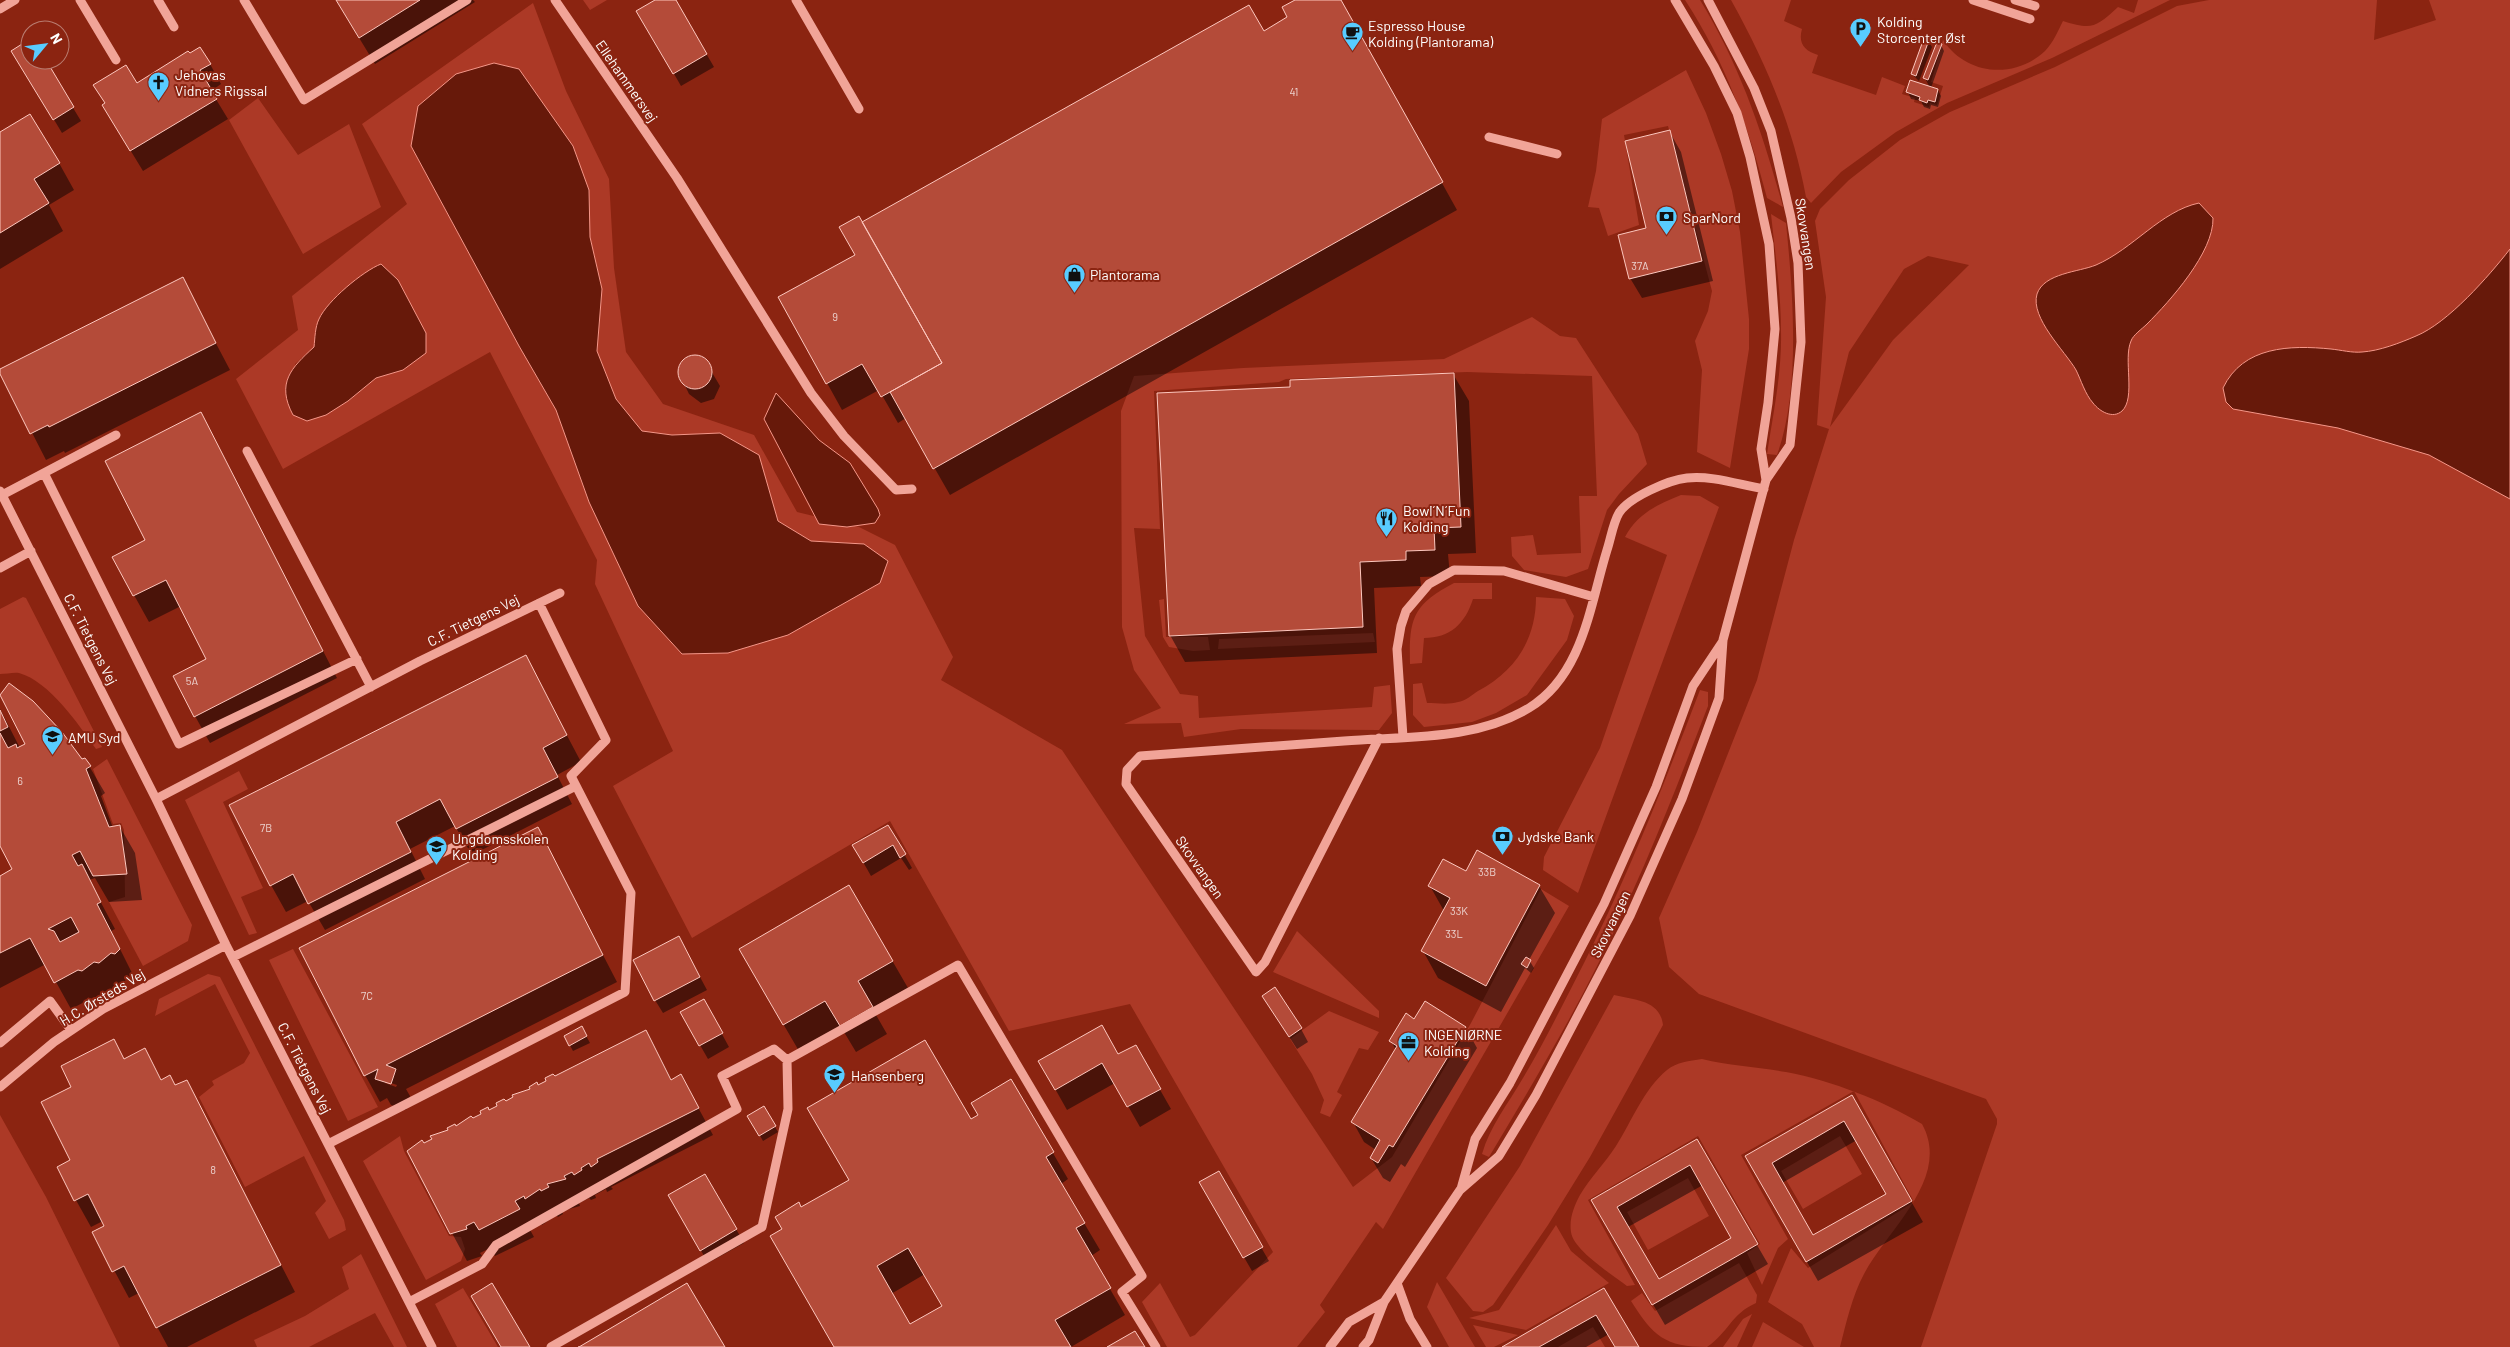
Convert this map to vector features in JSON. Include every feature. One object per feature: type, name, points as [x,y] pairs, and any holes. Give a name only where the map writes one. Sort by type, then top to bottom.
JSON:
[{"type":"street","points":[[0,9],[15,0]]},
{"type":"street","points":[[80,0],[116,60]]},
{"type":"street","points":[[158,0],[174,27]]},
{"type":"street","points":[[244,0],[304,100],[467,0]]},
{"type":"street","name":"Ellehammersvej","points":[[555,0],[677,178],[811,393],[844,436],[896,490],[912,489]]},
{"type":"street","points":[[796,0],[858,109]]},
{"type":"street","name":"Skovvangen","points":[[1675,0],[1714,66],[1737,113],[1750,157],[1769,244],[1775,329],[1768,403],[1761,449],[1765,484]]},
{"type":"street","name":"Skovvangen","points":[[1363,1347],[1369,1340],[1384,1302],[1460,1190],[1499,1156],[1504,1148],[1540,1087],[1630,916],[1682,799],[1719,698],[1723,640],[1765,484],[1790,445],[1801,342],[1798,263],[1791,218],[1771,131],[1754,88],[1708,0]]},
{"type":"street","points":[[1973,0],[2030,19]]},
{"type":"street","points":[[2015,0],[2035,6]]},
{"type":"street","points":[[1489,137],[1557,154]]},
{"type":"street","points":[[1,493],[44,473],[116,435]]},
{"type":"street","points":[[247,451],[371,687]]},
{"type":"street","points":[[44,473],[179,744],[357,659]]},
{"type":"street","name":"Skovvangen","points":[[1379,738],[1264,962],[1256,972],[1126,784],[1127,770],[1140,756],[1379,738],[1449,735],[1493,725],[1530,708],[1555,687],[1570,667],[1620,512],[1636,498],[1655,488],[1688,478],[1765,484]]},
{"type":"street","name":"C.F. Tietgens Vej","points":[[1,493],[156,799],[226,945],[432,1347]]},
{"type":"street","points":[[0,568],[31,551]]},
{"type":"street","points":[[1404,737],[1398,649],[1401,626],[1406,611],[1429,584],[1454,570],[1504,571],[1594,597]]},
{"type":"street","name":"C.F. Tietgens Vej","points":[[156,799],[371,687],[560,593]]},
{"type":"street","points":[[328,1144],[625,992],[631,893],[571,776],[606,740],[540,603]]},
{"type":"street","name":"Skovvangen","points":[[1460,1190],[1476,1140],[1510,1083],[1600,912],[1656,787],[1693,686],[1723,640]]},
{"type":"street","points":[[233,957],[576,786]]},
{"type":"street","name":"H.C. Ørsteds Vej","points":[[0,1087],[72,1030],[103,1009],[226,945]]},
{"type":"street","points":[[787,1060],[958,965],[1142,1276],[1122,1292],[1156,1347]]},
{"type":"street","points":[[0,1043],[50,1001],[72,1030]]},
{"type":"street","points":[[409,1302],[482,1264],[496,1244],[737,1109],[722,1076],[774,1049],[787,1060],[788,1109],[762,1227],[551,1347]]},
{"type":"street","points":[[1397,1282],[1410,1318],[1427,1347]]},
{"type":"street","name":"Skovvangen","points":[[1330,1347],[1349,1322],[1384,1302]]},
{"type":"shaded area","points":[[583,0],[607,0],[590,10]]},
{"type":"shaded area","points":[[1685,0],[1700,0],[1739,75],[1767,153],[1783,207],[1767,198],[1744,121],[1724,71]]},
{"type":"shaded area","points":[[1731,0],[1791,0],[1784,21],[1802,29],[1801,38],[1803,46],[1818,55],[1812,73],[1876,95],[1882,77],[1905,86],[1902,94],[1915,98],[1914,102],[1929,107],[1930,103],[1937,105],[1943,86],[1931,82],[1943,40],[1964,61],[1977,67],[1991,70],[2005,69],[2033,60],[2045,51],[2053,41],[2063,21],[2081,26],[2093,25],[2104,19],[2118,7],[2134,13],[2138,0],[2170,0],[2052,58],[1947,103],[1896,132],[1841,172],[1811,203],[1806,197],[1794,145],[1777,96],[1756,47]]},
{"type":"shaded area","points":[[2209,0],[2377,0],[2374,40],[2436,20],[2429,0],[2510,0],[2510,1347],[1921,1347],[1997,1124],[1997,1119],[1986,1099],[1699,994],[1669,967],[1659,918],[1697,832],[1757,680],[1794,540],[1829,429],[1817,425],[1826,297],[1815,221],[1820,209],[1849,180],[1900,140],[1950,112],[2055,67],[2177,6]],"holes":[[[1928,256],[1969,265],[1893,340],[1830,427],[1849,352],[1904,269]]]},
{"type":"shaded area","points":[[533,3],[566,91],[609,179],[614,268],[626,352],[663,404],[754,435],[797,512],[859,527],[895,545],[953,657],[941,680],[1062,750],[1353,1187],[1392,1157],[1471,1023],[1541,889],[1569,906],[1383,1229],[1376,1222],[1320,1305],[1325,1312],[1297,1347],[1167,1347],[1142,1302],[1160,1283],[1190,1337],[1195,1335],[1273,1252],[1130,1004],[1009,1031],[890,821],[692,938],[613,786],[673,751],[595,584],[597,560],[490,352],[283,469],[236,379],[298,330],[292,296],[407,204],[362,124]],"holes":[[[411,146],[589,190],[590,237],[602,289],[597,351],[616,399],[641,431],[672,435],[720,433],[758,455],[778,521],[811,541],[864,544],[682,654],[638,606],[589,502],[556,410],[519,346]],[[314,347],[403,370],[376,378],[348,401],[326,415],[295,364]]]},
{"type":"shaded area","points":[[494,63],[519,69],[573,146],[589,190],[590,237],[602,289],[597,351],[616,399],[642,431],[672,435],[720,433],[759,455],[778,521],[811,541],[864,544],[888,561],[880,583],[788,635],[728,653],[682,654],[638,606],[589,502],[556,410],[519,346],[411,146],[418,106],[456,74]]},
{"type":"shaded area","points":[[1686,70],[1706,113],[1721,154],[1732,191],[1740,232],[1749,319],[1749,349],[1730,468],[1697,452],[1702,370],[1695,341],[1708,311],[1712,291],[1668,126],[1624,135],[1639,225],[1608,236],[1599,208],[1588,207],[1596,171],[1602,119]]},
{"type":"shaded area","points":[[258,98],[298,155],[349,124],[381,207],[303,254],[229,120]]},
{"type":"shaded area","points":[[2199,203],[2213,218],[2206,246],[2199,260],[2178,289],[2132,339],[2128,358],[2129,388],[2126,405],[2118,413],[2107,413],[2099,409],[2090,399],[2071,362],[2043,324],[2036,303],[2037,294],[2041,287],[2054,277],[2096,265],[2122,250],[2172,214],[2185,207]]},
{"type":"shaded area","points":[[1771,214],[1786,223],[1793,310],[1790,401],[1785,429],[1777,455],[1767,454],[1777,393],[1781,347],[1778,273]]},
{"type":"shaded area","points":[[2510,249],[2510,499],[2429,455],[2338,428],[2233,409],[2226,402],[2223,388],[2232,374],[2255,356],[2269,351],[2315,348],[2354,352],[2369,351],[2396,344],[2428,330],[2467,298]]},
{"type":"shaded area","points":[[381,264],[398,280],[426,333],[426,353],[403,370],[376,378],[348,401],[326,415],[307,421],[293,415],[288,404],[286,385],[293,369],[314,347],[316,329],[323,312],[346,287]]},
{"type":"shaded area","points":[[1532,317],[1560,336],[1576,338],[1638,434],[1647,464],[1607,510],[1588,569],[1566,577],[1524,570],[1512,556],[1511,537],[1533,535],[1537,555],[1581,553],[1579,496],[1597,496],[1592,376],[1467,372],[1286,379],[1279,382],[1154,391],[1160,529],[1134,528],[1145,636],[1180,694],[1198,696],[1199,718],[1372,707],[1374,687],[1390,685],[1392,713],[1379,730],[1241,729],[1184,737],[1181,723],[1124,724],[1161,708],[1134,670],[1122,627],[1121,411],[1134,376],[1243,368],[1444,359]]},
{"type":"shaded area","points":[[776,393],[819,440],[850,463],[878,509],[880,515],[875,523],[847,527],[819,524],[764,419]]},
{"type":"shaded area","points":[[1681,495],[1700,496],[1719,507],[1578,893],[1543,870],[1544,857],[1600,748],[1667,555],[1625,537],[1642,516],[1656,506]]},
{"type":"shaded area","points":[[1454,583],[1492,583],[1492,599],[1473,599],[1466,616],[1455,628],[1442,635],[1424,638],[1422,663],[1410,664],[1412,624],[1416,615],[1421,606],[1429,599]]},
{"type":"shaded area","points":[[23,597],[26,598],[102,747],[96,749],[62,705],[41,685],[19,673],[0,674],[0,609]]},
{"type":"shaded area","points":[[1536,597],[1565,599],[1574,616],[1567,640],[1527,695],[1496,713],[1472,722],[1424,727],[1413,715],[1413,684],[1422,683],[1427,703],[1447,704],[1463,700],[1491,683],[1513,664],[1521,653],[1532,627]]},
{"type":"shaded area","points":[[1164,599],[1166,637],[1208,637],[1210,650],[1193,651],[1169,647],[1163,637],[1159,600]]},
{"type":"shaded area","points":[[1373,633],[1375,642],[1218,649],[1219,639]]},
{"type":"shaded area","points":[[1700,690],[1708,692],[1708,706],[1656,838],[1613,934],[1545,1063],[1503,1134],[1489,1157],[1482,1154],[1495,1125],[1539,1050],[1570,991],[1617,894],[1646,827]]},
{"type":"shaded area","points":[[107,759],[192,925],[188,941],[143,966],[109,902],[125,897],[124,830],[121,823],[113,824],[93,769]]},
{"type":"shaded area","points":[[239,771],[248,789],[223,802],[263,888],[241,897],[257,933],[249,935],[185,800]]},
{"type":"shaded area","points":[[1297,931],[1379,1011],[1379,1018],[1273,972]]},
{"type":"shaded area","points":[[293,949],[378,1107],[348,1121],[269,960]]},
{"type":"shaded area","points":[[208,974],[220,977],[344,1220],[346,1230],[329,1239],[315,1213],[326,1201],[304,1156],[245,1187],[199,1097],[214,1085],[212,1081],[244,1063],[250,1053],[215,984],[155,1016],[159,999]]},
{"type":"shaded area","points":[[1614,995],[1645,1002],[1652,1006],[1657,1010],[1663,1025],[1590,1157],[1548,1225],[1493,1305],[1483,1312],[1473,1311],[1446,1278],[1520,1166]]},
{"type":"shaded area","points":[[1329,1011],[1379,1032],[1368,1050],[1359,1048],[1337,1092],[1342,1095],[1330,1117],[1320,1113],[1324,1100],[1312,1074],[1290,1039]]},
{"type":"shaded area","points":[[1702,1059],[1786,1072],[1853,1091],[1741,1155],[1788,1239],[1778,1248],[1762,1285],[1747,1253],[1760,1244],[1698,1136],[1588,1200],[1635,1285],[1627,1286],[1586,1254],[1573,1239],[1571,1217],[1584,1189],[1616,1146],[1651,1087],[1667,1070],[1675,1065]]},
{"type":"shaded area","points":[[1854,1092],[1890,1107],[1922,1124],[1929,1144],[1929,1164],[1923,1184],[1914,1201]]},
{"type":"shaded area","points":[[0,1115],[46,1197],[120,1347],[0,1347]]},
{"type":"shaded area","points":[[400,1136],[404,1151],[449,1236],[461,1237],[465,1249],[461,1261],[426,1280],[363,1161]]},
{"type":"shaded area","points":[[1840,1136],[1862,1174],[1803,1209],[1781,1171]]},
{"type":"shaded area","points":[[1688,1178],[1709,1216],[1648,1250],[1627,1212]]},
{"type":"shaded area","points":[[1913,1203],[1864,1274],[1853,1301],[1840,1347],[1814,1347],[1802,1324],[1768,1302],[1791,1248],[1808,1268]]},
{"type":"shaded area","points":[[1556,1225],[1571,1251],[1609,1283],[1526,1330],[1469,1318],[1499,1310]]},
{"type":"shaded area","points":[[361,1254],[407,1347],[394,1347],[375,1313],[309,1347],[257,1347],[254,1340],[305,1316],[349,1289],[342,1267]]},
{"type":"shaded area","points":[[1739,1263],[1757,1295],[1756,1303],[1741,1312],[1707,1347],[1680,1345],[1670,1342],[1646,1323],[1631,1301],[1642,1293],[1655,1311]]},
{"type":"shaded area","points":[[1437,1282],[1475,1347],[1449,1347],[1427,1307]]},
{"type":"shaded area","points":[[463,1288],[498,1347],[457,1347],[435,1304]]},
{"type":"shaded area","points":[[1752,1314],[1737,1347],[1723,1347],[1743,1319]]},
{"type":"shaded area","points":[[1763,1322],[1804,1347],[1752,1347]]},
{"type":"shaded area","points":[[1473,1325],[1518,1335],[1494,1347],[1486,1347]]},
{"type":"shaded area","points":[[1593,1327],[1605,1347],[1558,1347]]},
{"type":"building","points":[[336,0],[420,0],[359,38]]},
{"type":"building","points":[[655,0],[676,0],[707,54],[673,74],[636,11]]},
{"type":"building","name":"Plantorama","points":[[1295,0],[1341,0],[1443,182],[933,469],[890,392],[942,363],[862,222],[1249,5],[1264,31],[1287,17],[1282,7]]},
{"type":"building","points":[[1924,38],[1929,40],[1916,76],[1911,74]]},
{"type":"building","points":[[1937,42],[1942,44],[1928,80],[1923,78]]},
{"type":"building","points":[[20,45],[20,66],[11,51]]},
{"type":"building","name":"Jehovas Vidners Rigssal","points":[[200,47],[211,64],[200,70],[217,99],[130,151],[102,105],[105,103],[93,85],[126,65],[137,83],[188,51],[190,53]]},
{"type":"building","points":[[23,70],[52,70],[74,107],[53,120]]},
{"type":"building","points":[[1910,80],[1938,89],[1935,102],[1928,100],[1927,103],[1919,100],[1920,97],[1906,92]]},
{"type":"building","points":[[30,114],[60,163],[34,179],[49,203],[0,233],[0,132]]},
{"type":"building","points":[[1670,130],[1702,261],[1629,279],[1618,235],[1646,228],[1625,141]]},
{"type":"building","points":[[859,216],[942,363],[881,397],[862,364],[826,384],[778,297],[855,255],[839,227]]},
{"type":"building","points":[[183,277],[216,343],[49,427],[48,425],[30,434],[0,374],[0,369]]},
{"type":"building","points":[[695,355],[702,356],[707,360],[711,365],[711,379],[707,384],[702,388],[695,389],[688,388],[683,384],[679,379],[678,372],[679,365],[683,360],[688,356]]},
{"type":"building","points":[[1454,373],[1461,527],[1434,528],[1435,550],[1406,551],[1406,560],[1360,562],[1363,627],[1169,636],[1157,393],[1290,387],[1290,380]]},
{"type":"building","points":[[201,412],[323,651],[194,717],[173,676],[206,659],[166,580],[133,596],[112,557],[145,540],[105,461]]},
{"type":"building","points":[[526,655],[567,735],[543,748],[558,777],[456,829],[440,799],[396,822],[411,852],[308,904],[293,874],[270,886],[229,805]]},
{"type":"building","points":[[9,683],[33,701],[62,732],[82,759],[85,758],[91,766],[86,769],[109,827],[120,825],[127,874],[93,876],[80,851],[72,855],[78,866],[82,864],[101,902],[97,904],[120,949],[115,954],[111,953],[99,963],[94,962],[82,971],[78,970],[54,983],[30,938],[0,953],[0,876],[12,869],[0,846],[0,733],[8,748],[16,744],[17,748],[25,744],[0,695]],"holes":[[[71,917],[79,932],[60,942],[54,931],[48,929]]]},
{"type":"building","points":[[0,710],[8,727],[0,731]]},
{"type":"building","points":[[888,825],[906,854],[900,858],[893,845],[863,863],[852,845]]},
{"type":"building","points":[[538,827],[603,955],[386,1065],[396,1069],[391,1084],[375,1079],[378,1069],[364,1076],[299,948]]},
{"type":"building","points":[[1477,850],[1540,885],[1486,986],[1421,951],[1450,898],[1428,886],[1443,859],[1466,871]]},
{"type":"building","points":[[849,885],[893,961],[858,981],[873,1007],[840,1026],[825,1001],[783,1025],[739,949]]},
{"type":"building","points":[[679,936],[700,977],[654,1001],[633,960]]},
{"type":"building","points":[[1526,957],[1531,960],[1527,968],[1521,964]]},
{"type":"building","points":[[1275,987],[1302,1028],[1289,1037],[1262,996]]},
{"type":"building","points":[[704,999],[723,1033],[699,1046],[680,1012]]},
{"type":"building","points":[[1425,1001],[1466,1027],[1393,1147],[1389,1145],[1378,1163],[1370,1158],[1380,1140],[1351,1122],[1397,1046],[1389,1041],[1406,1013],[1414,1019]]},
{"type":"building","points":[[1102,1025],[1118,1054],[1136,1045],[1161,1089],[1127,1107],[1102,1063],[1055,1090],[1038,1061]]},
{"type":"building","points":[[582,1026],[587,1036],[569,1046],[564,1036]]},
{"type":"building","points":[[646,1030],[671,1080],[681,1074],[699,1108],[597,1159],[598,1162],[591,1167],[589,1163],[574,1175],[572,1172],[564,1176],[566,1179],[547,1184],[549,1187],[541,1191],[540,1189],[525,1199],[524,1196],[515,1201],[520,1209],[479,1230],[474,1222],[466,1226],[467,1229],[450,1234],[407,1151],[422,1140],[424,1143],[432,1139],[430,1136],[448,1130],[447,1128],[455,1124],[456,1126],[471,1116],[473,1118],[481,1114],[480,1111],[488,1107],[489,1110],[497,1106],[496,1103],[504,1099],[506,1101],[513,1097],[512,1095],[530,1089],[529,1087],[537,1082],[538,1085],[546,1081],[545,1078],[553,1074],[555,1076]]},
{"type":"building","points":[[114,1039],[124,1059],[145,1048],[161,1080],[170,1075],[175,1085],[187,1080],[281,1265],[156,1328],[124,1266],[112,1272],[92,1232],[104,1226],[88,1194],[74,1201],[57,1167],[70,1160],[41,1102],[71,1087],[61,1066]]},
{"type":"building","points":[[925,1040],[971,1119],[978,1115],[971,1103],[1011,1079],[1054,1152],[1046,1157],[1085,1223],[1076,1228],[1111,1288],[1055,1320],[1071,1347],[834,1347],[770,1236],[782,1229],[775,1217],[799,1202],[801,1207],[849,1180],[807,1108]],"holes":[[[908,1248],[942,1306],[910,1324],[877,1266]]]},
{"type":"building","points":[[1852,1095],[1912,1201],[1806,1262],[1745,1156]],"holes":[[[1844,1121],[1886,1194],[1813,1235],[1772,1163]]]},
{"type":"building","points":[[764,1106],[776,1126],[759,1136],[747,1116]]},
{"type":"building","points":[[1697,1139],[1758,1244],[1652,1305],[1591,1200]],"holes":[[[1690,1165],[1731,1238],[1659,1279],[1617,1207]]]},
{"type":"building","points":[[1219,1171],[1263,1247],[1243,1258],[1199,1182]]},
{"type":"building","points":[[705,1174],[737,1229],[700,1251],[668,1195]]},
{"type":"building","points":[[492,1283],[530,1347],[501,1347],[471,1296]]},
{"type":"building","points":[[687,1283],[725,1347],[579,1347]]},
{"type":"building","points":[[1604,1288],[1639,1347],[1615,1347],[1596,1315],[1539,1347],[1502,1347]]},
{"type":"building","points":[[1135,1331],[1145,1347],[1107,1347]]},
{"type":"place","name":"Kolding Storcenter Øst","points":[[1861,48]]},
{"type":"place","name":"Espresso House Kolding (Plantorama)","points":[[1352,52]]},
{"type":"place","name":"Jehovas Vidners Rigssal","points":[[159,101]]},
{"type":"place","name":"SparNord","points":[[1667,236]]},
{"type":"place","name":"Plantorama","points":[[1074,293]]},
{"type":"place","name":"Bowl´N´Fun Kolding","points":[[1387,537]]},
{"type":"place","name":"AMU Syd","points":[[52,756]]},
{"type":"place","name":"Jydske Bank","points":[[1502,855]]},
{"type":"place","name":"Ungdomsskolen Kolding","points":[[436,865]]},
{"type":"place","name":"INGENIØRNE Kolding","points":[[1408,1061]]},
{"type":"place","name":"Hansenberg","points":[[835,1094]]}]
